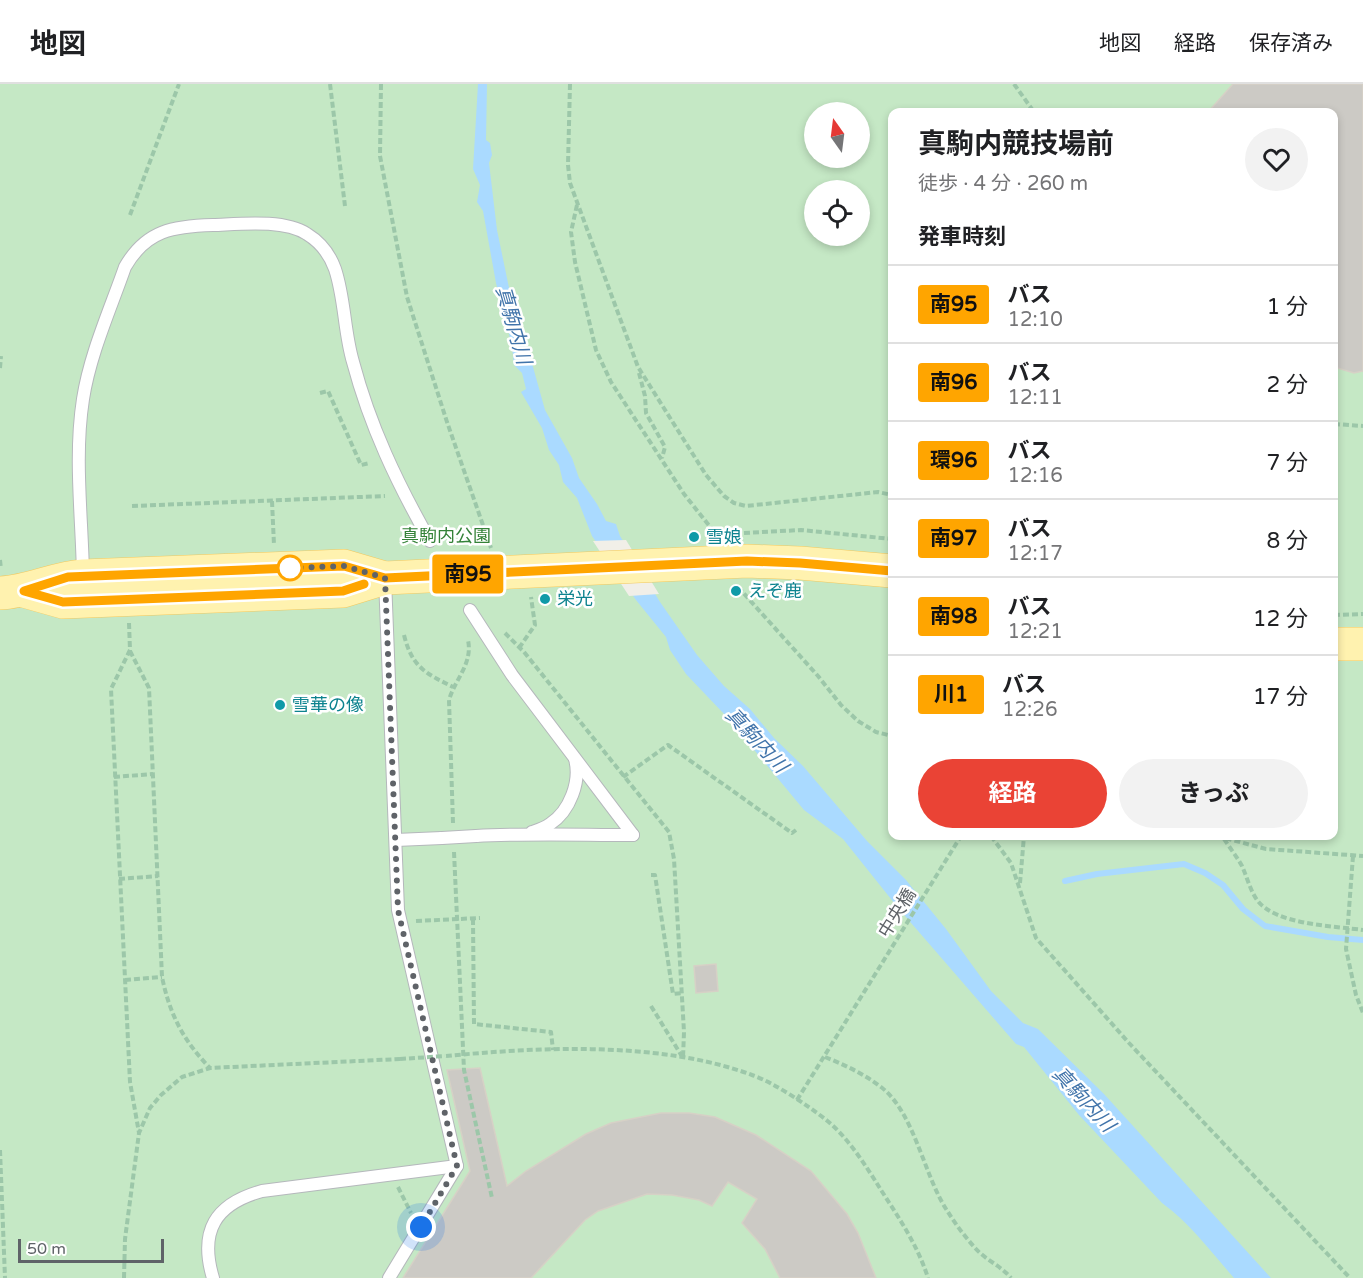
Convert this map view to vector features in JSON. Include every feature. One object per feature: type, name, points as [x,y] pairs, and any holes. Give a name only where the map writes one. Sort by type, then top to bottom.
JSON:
[{"type":"main road","points":[[8,585],[82,576],[344,566],[385,578],[530,585],[722,552],[747,561],[888,571]]},
{"type":"main road","points":[[8,585],[63,602],[343,591],[385,578]]},
{"type":"main road","points":[[1338,644],[1363,644]]},
{"type":"lane","points":[[82,576],[79,457],[83,400],[88,372],[125,267],[133,253],[147,240],[164,231],[182,226],[266,224],[289,227],[306,233],[324,250],[335,270],[352,359],[376,433],[407,501],[430,541]]},
{"type":"lane","points":[[385,578],[397,888],[401,924],[457,1166],[389,1278]]},
{"type":"lane","points":[[396,840],[531,833],[554,836],[633,835],[512,675],[470,610]]},
{"type":"lane","points":[[531,833],[550,825],[560,816],[574,791],[577,768],[574,755]]},
{"type":"lane","points":[[213,1278],[207,1250],[214,1223],[232,1202],[244,1196],[262,1191],[457,1166]]},
{"type":"path","points":[[130,215],[179,84]]},
{"type":"path","points":[[330,84],[345,206]]},
{"type":"path","points":[[381,84],[380,156],[407,297],[492,551]]},
{"type":"path","points":[[570,84],[568,165],[570,183],[638,367],[645,396],[646,413],[665,447],[662,459]]},
{"type":"path","points":[[1014,84],[1031,108]]},
{"type":"path","points":[[577,204],[571,232],[575,262],[596,350],[611,382],[722,552],[818,676],[858,722],[876,732],[888,735]]},
{"type":"path","points":[[0,368],[1,356]]},
{"type":"path","points":[[638,367],[706,475],[724,496],[734,503],[746,506],[878,492],[888,494]]},
{"type":"path","points":[[320,393],[328,391],[361,465],[370,463]]},
{"type":"path","points":[[1338,424],[1363,426]]},
{"type":"path","points":[[132,506],[385,496]]},
{"type":"path","points":[[272,501],[274,542]]},
{"type":"path","points":[[740,534],[757,531],[801,530],[888,539]]},
{"type":"path","points":[[0,560],[8,585]]},
{"type":"path","points":[[519,648],[535,625],[530,585]]},
{"type":"path","points":[[1338,615],[1363,614]]},
{"type":"path","points":[[129,620],[130,650],[149,688],[162,977],[167,1000],[180,1031],[192,1050],[210,1068]]},
{"type":"path","points":[[405,635],[407,647],[418,666],[431,676],[453,687]]},
{"type":"path","points":[[130,650],[111,689],[130,1082],[139,1132]]},
{"type":"path","points":[[623,777],[668,745],[792,833],[796,830]]},
{"type":"path","points":[[114,777],[153,774]]},
{"type":"path","name":"中央橋","points":[[797,1100],[959,840]]},
{"type":"path","points":[[994,840],[1011,863],[1036,938],[1129,1042],[1350,1278]]},
{"type":"path","points":[[1020,887],[1024,840]]},
{"type":"path","points":[[1225,840],[1240,864],[1257,900],[1265,908],[1275,914],[1316,926],[1363,930]]},
{"type":"path","points":[[1228,840],[1266,849],[1363,856]]},
{"type":"path","points":[[1353,856],[1346,949],[1356,995],[1363,1013]]},
{"type":"path","points":[[651,875],[655,875],[673,994],[682,993]]},
{"type":"path","points":[[119,879],[158,876]]},
{"type":"path","points":[[412,921],[480,918]]},
{"type":"path","points":[[473,919],[474,1024],[551,1032],[554,1050]]},
{"type":"path","points":[[124,980],[162,977]]},
{"type":"path","points":[[651,1006],[683,1058]]},
{"type":"path","points":[[462,1024],[464,1070],[492,1198]]},
{"type":"path","points":[[124,1278],[125,1239],[139,1132],[150,1108],[182,1077],[210,1068],[554,1050],[629,1051],[723,1066],[754,1075],[797,1100],[826,1120],[844,1138],[876,1182],[905,1228],[915,1245],[928,1278]]},
{"type":"path","points":[[825,1057],[850,1068],[883,1088],[892,1098],[911,1131],[935,1191],[948,1213],[977,1250],[996,1263],[1011,1278]]},
{"type":"path","points":[[0,1150],[5,1278]]},
{"type":"path","points":[[398,1185],[414,1218]]},
{"type":"green space","name":"真駒内公園","points":[[0,84],[1363,84],[1363,1278],[0,1278]]},
{"type":"water","name":"真駒内川","points":[[478,84],[487,84],[486,140],[490,143],[492,155],[489,163],[497,230],[516,319],[545,410],[572,458],[579,478],[606,521],[616,524],[620,536],[660,602],[697,655],[724,686],[750,709],[774,738],[803,766],[867,841],[906,880],[946,929],[991,991],[1023,1023],[1038,1029],[1104,1094],[1271,1278],[1234,1278],[1191,1229],[1162,1203],[1079,1115],[1024,1047],[1016,1044],[899,909],[843,839],[804,810],[726,716],[686,674],[670,650],[666,637],[636,600],[592,536],[577,498],[563,482],[559,465],[549,450],[542,428],[521,392],[526,389],[522,373],[514,365],[483,211],[477,202],[480,185],[473,169]]},
{"type":"pier","points":[[626,540],[659,594],[629,596],[593,541]]},
{"type":"building","points":[[1233,84],[1363,84],[1363,371],[1354,373],[1338,368],[1338,108],[1212,108]]},
{"type":"building","points":[[716,964],[718,991],[696,993],[694,966]]},
{"type":"building","points":[[480,1068],[507,1186],[526,1171],[586,1134],[611,1123],[661,1113],[689,1113],[715,1117],[756,1135],[811,1171],[847,1214],[858,1233],[876,1278],[780,1278],[765,1249],[742,1223],[757,1199],[728,1182],[712,1206],[699,1200],[672,1195],[647,1194],[598,1211],[585,1220],[531,1278],[403,1278],[470,1171],[447,1070]]},
{"type":"waterway","points":[[1065,881],[1097,874],[1184,864],[1205,873],[1223,885],[1243,909],[1265,926],[1328,937],[1363,940]]},
{"type":"bus line","name":"南95","points":[[364,584],[343,591],[63,602],[24,591],[68,577],[344,566],[385,578],[747,561],[888,571]]},
{"type":"place","name":"雪娘","points":[[694,537]]},
{"type":"place","name":"えぞ鹿","points":[[736,591]]},
{"type":"place","name":"栄光","points":[[545,599]]},
{"type":"place","name":"雪華の像","points":[[280,705]]},
{"type":"route","points":[[290,568],[344,566],[385,578],[398,910],[457,1166],[421,1227]]}]
